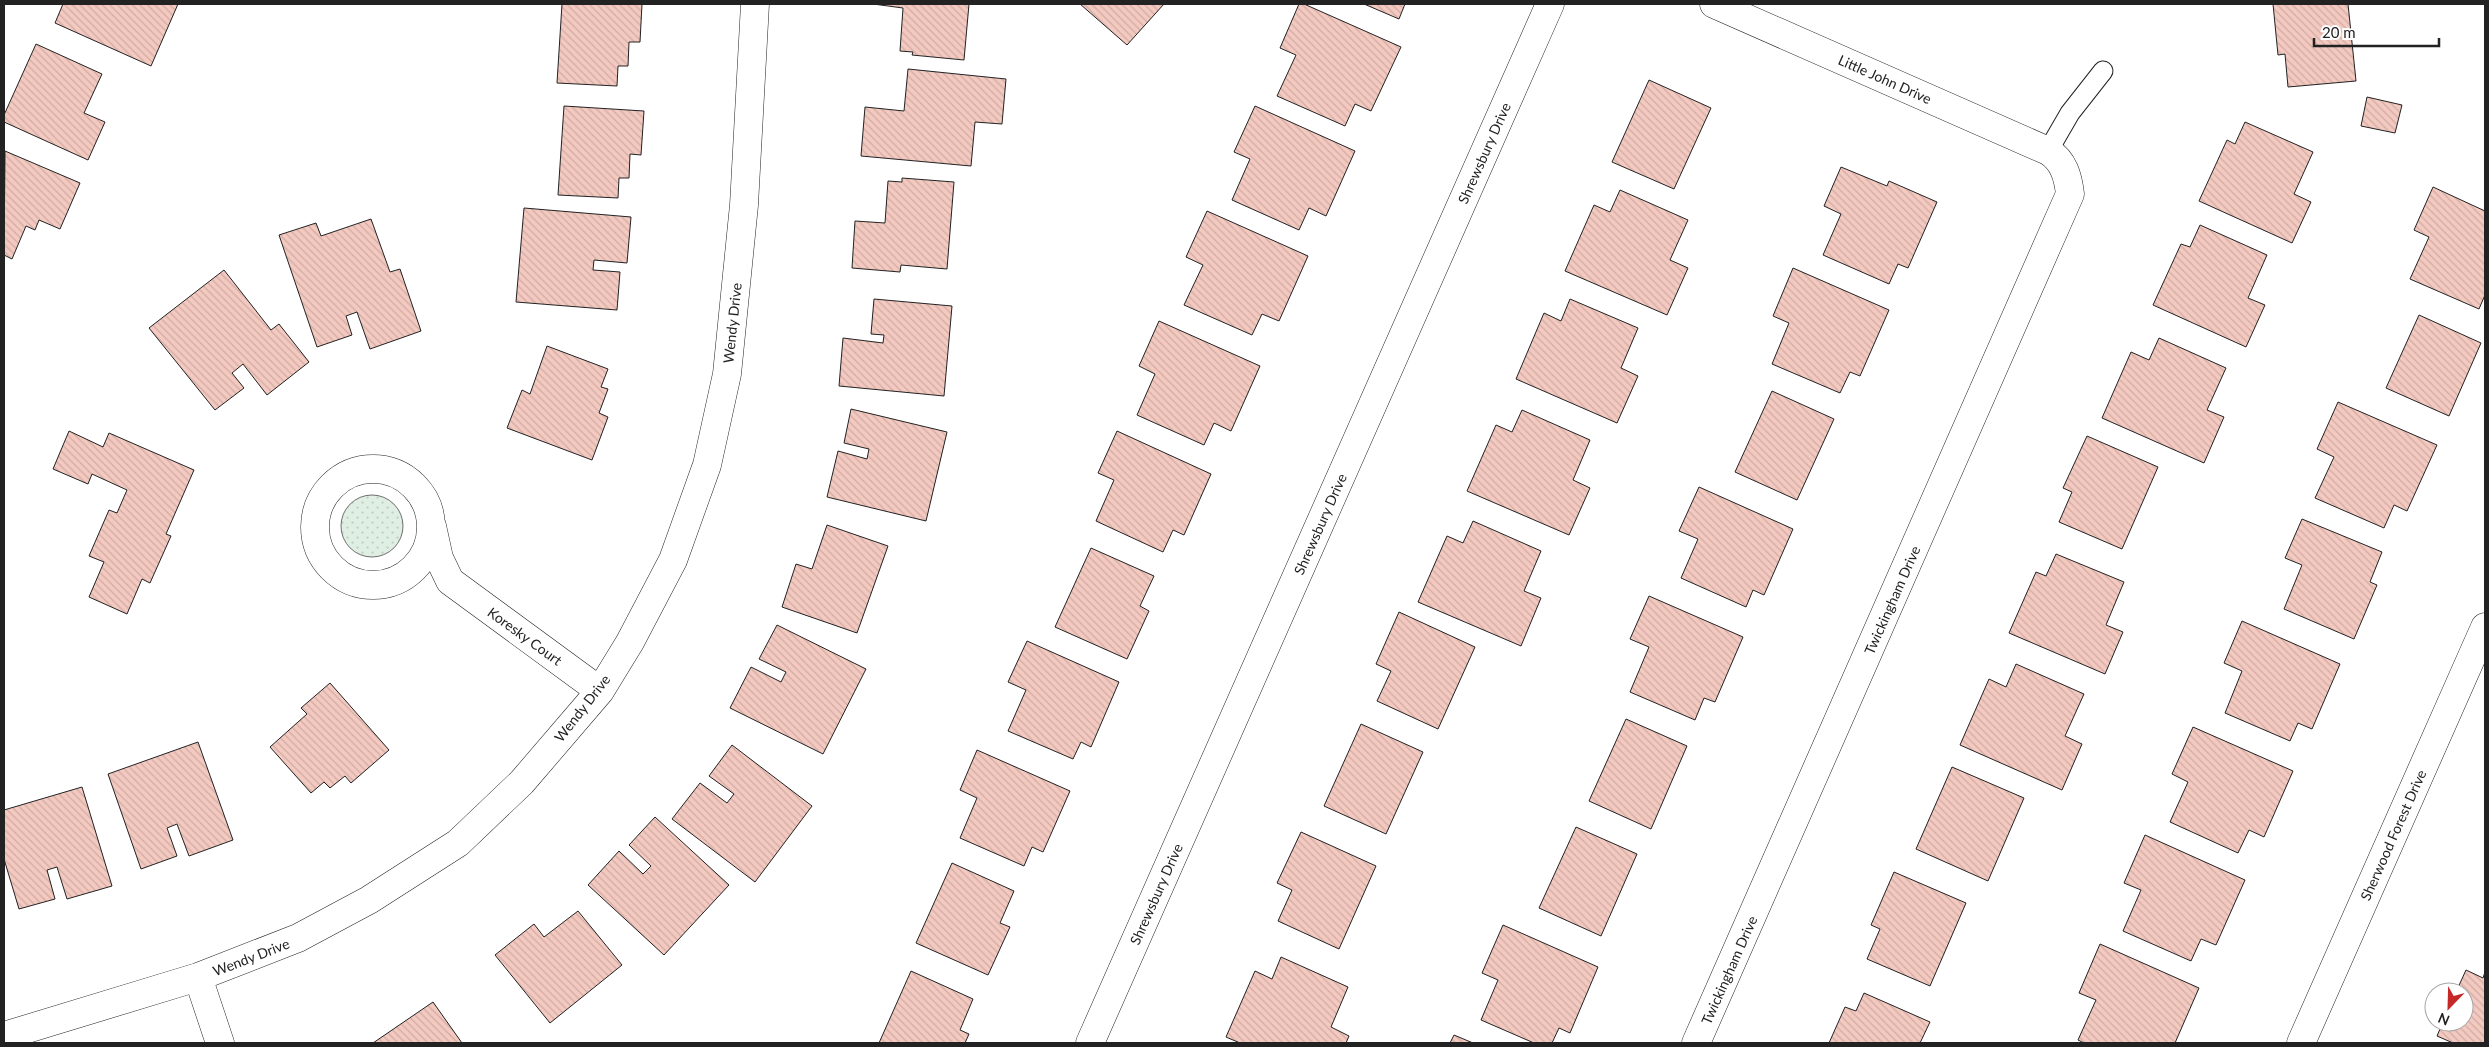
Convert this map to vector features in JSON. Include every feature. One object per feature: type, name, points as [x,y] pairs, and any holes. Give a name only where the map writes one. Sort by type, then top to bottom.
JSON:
[{"type":"street","name":"Wendy Drive","points":[[4,1036],[198,977],[298,938],[369,900],[458,843],[522,782],[600,690],[630,642],[673,560],[709,456],[727,374],[744,205],[755,4]]},
{"type":"street","name":"Shrewsbury Drive","points":[[1090,1043],[1550,4]]},
{"type":"street","name":"Little John Drive","points":[[1714,4],[2051,153]]},
{"type":"street","name":"Twickingham Drive","points":[[1696,1043],[2064,211],[2070,194],[2067,174],[2051,153]]},
{"type":"street","name":"Koresky Court","points":[[450,581],[424,579],[370,586],[351,582],[334,572],[322,556],[314,537],[314,518],[320,500],[332,485],[347,474],[365,469],[384,470],[402,476],[417,489],[427,504],[439,558],[450,581],[600,690]]},
{"type":"street","name":"Koresky Court","points":[[390,584],[408,574],[422,561],[430,542],[432,523]]},
{"type":"street","name":"Sherwood Forest Drive","points":[[2301,1043],[2485,627]]},
{"type":"street","points":[[198,977],[220,1043]]},
{"type":"lane","points":[[2051,153],[2070,113],[2103,71]]},
{"type":"green space","points":[[366,495],[378,495],[394,504],[401,514],[403,526],[401,538],[394,548],[378,557],[366,557],[355,552],[346,543],[341,532],[341,520],[346,509],[355,500]]},
{"type":"building","points":[[63,4],[178,4],[151,66],[55,23]]},
{"type":"building","points":[[562,4],[642,4],[640,42],[629,42],[628,66],[618,66],[617,86],[557,83]]},
{"type":"building","points":[[873,4],[969,4],[964,60],[912,55],[913,52],[900,51],[903,8]]},
{"type":"building","points":[[1080,4],[1164,4],[1127,45]]},
{"type":"building","points":[[1299,4],[1304,4],[1401,47],[1371,111],[1355,104],[1345,126],[1277,96],[1296,55],[1280,48]]},
{"type":"building","points":[[1364,4],[1405,4],[1399,19]]},
{"type":"building","points":[[2273,4],[2348,4],[2356,81],[2288,87],[2285,54],[2278,55]]},
{"type":"building","points":[[36,44],[102,74],[84,113],[105,122],[88,160],[4,122],[4,115]]},
{"type":"building","points":[[908,69],[1006,79],[1002,124],[975,122],[971,166],[861,156],[865,107],[904,111]]},
{"type":"building","points":[[1649,80],[1711,108],[1674,189],[1612,162]]},
{"type":"building","points":[[2367,97],[2402,105],[2395,133],[2361,126]]},
{"type":"building","points":[[564,106],[644,111],[641,155],[630,154],[629,178],[619,178],[618,198],[558,195]]},
{"type":"building","points":[[1255,106],[1355,151],[1326,216],[1309,208],[1299,230],[1232,200],[1250,159],[1234,152]]},
{"type":"building","points":[[2245,122],[2313,152],[2294,194],[2311,202],[2292,243],[2199,201],[2227,140],[2235,144]]},
{"type":"building","points":[[5,151],[80,183],[60,229],[39,220],[35,230],[26,226],[12,259],[4,255]]},
{"type":"building","points":[[1841,167],[1887,186],[1889,181],[1937,202],[1908,268],[1898,264],[1889,284],[1823,255],[1841,214],[1824,206]]},
{"type":"building","points":[[902,178],[954,182],[947,269],[901,265],[900,272],[852,268],[855,221],[885,223],[888,181],[902,182]]},
{"type":"building","points":[[2433,187],[2485,211],[2485,295],[2479,309],[2410,279],[2429,237],[2414,230]]},
{"type":"building","points":[[1620,190],[1688,220],[1670,260],[1688,268],[1667,315],[1565,271],[1594,205],[1610,212]]},
{"type":"building","points":[[524,208],[631,217],[627,263],[594,260],[593,270],[620,272],[617,310],[516,302]]},
{"type":"building","points":[[1207,211],[1308,256],[1279,321],[1262,314],[1252,335],[1184,305],[1203,265],[1186,257]]},
{"type":"building","points":[[371,219],[390,272],[400,269],[421,331],[370,349],[357,312],[346,316],[352,335],[317,347],[279,235],[316,223],[321,236]]},
{"type":"building","points":[[2200,225],[2267,255],[2248,298],[2265,305],[2246,347],[2153,305],[2181,244],[2190,247]]},
{"type":"building","points":[[1793,268],[1889,310],[1860,376],[1850,372],[1840,393],[1772,364],[1789,323],[1773,316]]},
{"type":"building","points":[[224,270],[271,330],[279,324],[309,362],[267,395],[243,364],[232,373],[244,388],[215,410],[149,328]]},
{"type":"building","points":[[874,299],[952,306],[944,396],[839,386],[843,338],[883,343],[884,335],[871,334]]},
{"type":"building","points":[[1570,299],[1638,328],[1621,368],[1638,376],[1617,423],[1516,379],[1544,313],[1561,321]]},
{"type":"building","points":[[2419,315],[2481,343],[2449,416],[2386,388]]},
{"type":"building","points":[[1159,321],[1260,366],[1231,431],[1214,423],[1204,445],[1137,415],[1155,374],[1139,366]]},
{"type":"building","points":[[2159,338],[2226,368],[2207,410],[2224,417],[2204,463],[2102,418],[2131,352],[2149,360]]},
{"type":"building","points":[[547,346],[608,369],[601,387],[608,389],[599,413],[608,417],[592,460],[507,428],[522,390],[530,394]]},
{"type":"building","points":[[1772,391],[1834,419],[1797,500],[1735,472]]},
{"type":"building","points":[[2338,402],[2437,445],[2407,511],[2394,505],[2384,528],[2315,498],[2334,457],[2317,449]]},
{"type":"building","points":[[851,409],[947,432],[926,521],[827,497],[838,451],[867,459],[869,449],[844,443]]},
{"type":"building","points":[[1522,410],[1590,440],[1573,480],[1590,488],[1569,535],[1467,491],[1496,425],[1512,432]]},
{"type":"building","points":[[69,431],[103,447],[109,433],[194,470],[166,534],[171,536],[150,583],[142,579],[127,614],[89,597],[104,562],[89,556],[109,510],[117,513],[127,490],[92,474],[88,484],[53,469]]},
{"type":"building","points":[[1117,431],[1211,474],[1184,535],[1173,530],[1163,552],[1096,521],[1114,480],[1098,473]]},
{"type":"building","points":[[2087,436],[2158,467],[2122,549],[2059,522],[2072,492],[2063,488]]},
{"type":"building","points":[[1699,487],[1793,529],[1764,595],[1753,590],[1746,607],[1681,578],[1698,539],[1679,531]]},
{"type":"building","points":[[2302,519],[2382,552],[2370,582],[2377,585],[2354,639],[2284,609],[2302,565],[2285,558]]},
{"type":"building","points":[[1473,521],[1541,551],[1524,591],[1541,598],[1521,646],[1418,602],[1447,536],[1463,543]]},
{"type":"building","points":[[827,525],[888,546],[857,633],[782,607],[796,564],[812,569]]},
{"type":"building","points":[[1091,548],[1154,576],[1140,606],[1149,611],[1127,659],[1055,627]]},
{"type":"building","points":[[2056,554],[2124,582],[2106,625],[2123,632],[2105,674],[2009,633],[2036,572],[2046,576]]},
{"type":"building","points":[[1649,596],[1743,637],[1715,702],[1704,698],[1695,720],[1630,692],[1649,647],[1630,639]]},
{"type":"building","points":[[1399,612],[1475,647],[1438,729],[1377,701],[1391,671],[1376,664]]},
{"type":"building","points":[[2242,621],[2340,664],[2312,729],[2298,723],[2290,741],[2225,713],[2242,671],[2224,663]]},
{"type":"building","points":[[777,625],[866,669],[823,754],[730,708],[751,667],[781,682],[786,672],[759,659]]},
{"type":"building","points":[[1027,641],[1119,682],[1091,747],[1081,742],[1073,759],[1008,731],[1026,690],[1008,682]]},
{"type":"building","points":[[2016,664],[2084,694],[2065,736],[2082,744],[2062,790],[1960,745],[1989,679],[2006,687]]},
{"type":"building","points":[[330,683],[389,750],[351,783],[345,776],[330,788],[324,782],[311,793],[270,747],[307,714],[301,708]]},
{"type":"building","points":[[1626,719],[1687,746],[1651,829],[1589,801]]},
{"type":"building","points":[[1361,724],[1423,752],[1386,834],[1324,806]]},
{"type":"building","points":[[2193,727],[2293,771],[2264,837],[2249,830],[2238,853],[2170,822],[2188,782],[2172,774]]},
{"type":"building","points":[[198,742],[233,840],[189,856],[177,824],[167,828],[177,856],[141,869],[108,774]]},
{"type":"building","points":[[732,745],[812,806],[755,882],[672,819],[700,783],[727,803],[734,794],[709,776]]},
{"type":"building","points":[[977,750],[1070,791],[1043,852],[1032,847],[1024,866],[960,838],[977,798],[960,790]]},
{"type":"building","points":[[1952,767],[2024,798],[1988,881],[1916,849]]},
{"type":"building","points":[[82,787],[112,886],[67,899],[57,867],[47,870],[55,899],[19,909],[4,859],[4,810]]},
{"type":"building","points":[[655,817],[729,885],[664,955],[588,885],[619,851],[643,874],[651,866],[629,845]]},
{"type":"building","points":[[1576,827],[1637,854],[1601,936],[1539,908]]},
{"type":"building","points":[[1301,832],[1376,866],[1339,949],[1278,921],[1292,890],[1277,883]]},
{"type":"building","points":[[2145,835],[2245,880],[2216,945],[2201,939],[2191,961],[2123,931],[2141,890],[2124,883]]},
{"type":"building","points":[[952,863],[1014,891],[1000,923],[1010,927],[988,975],[916,943]]},
{"type":"building","points":[[1894,872],[1966,903],[1930,986],[1867,959],[1880,929],[1871,925]]},
{"type":"building","points":[[578,911],[622,965],[550,1023],[495,955],[534,924],[544,937]]},
{"type":"building","points":[[1503,925],[1598,967],[1570,1033],[1559,1028],[1552,1043],[1534,1043],[1481,1020],[1498,980],[1482,973]]},
{"type":"building","points":[[2100,944],[2199,988],[2175,1043],[2084,1043],[2078,1040],[2096,1000],[2079,993]]},
{"type":"building","points":[[1281,957],[1348,987],[1331,1027],[1349,1036],[1346,1043],[1240,1043],[1226,1037],[1255,971],[1272,979]]},
{"type":"building","points":[[2466,970],[2483,978],[2485,972],[2485,1043],[2453,1043],[2437,1036],[2439,1032],[2474,1032],[2474,982],[2461,982]]},
{"type":"building","points":[[911,971],[973,999],[960,1030],[969,1034],[965,1043],[879,1043]]},
{"type":"building","points":[[1864,993],[1930,1022],[1920,1043],[1829,1043],[1845,1007],[1856,1011]]},
{"type":"building","points":[[433,1002],[462,1043],[373,1043]]},
{"type":"building","points":[[1454,1035],[1473,1043],[1450,1043]]}]
